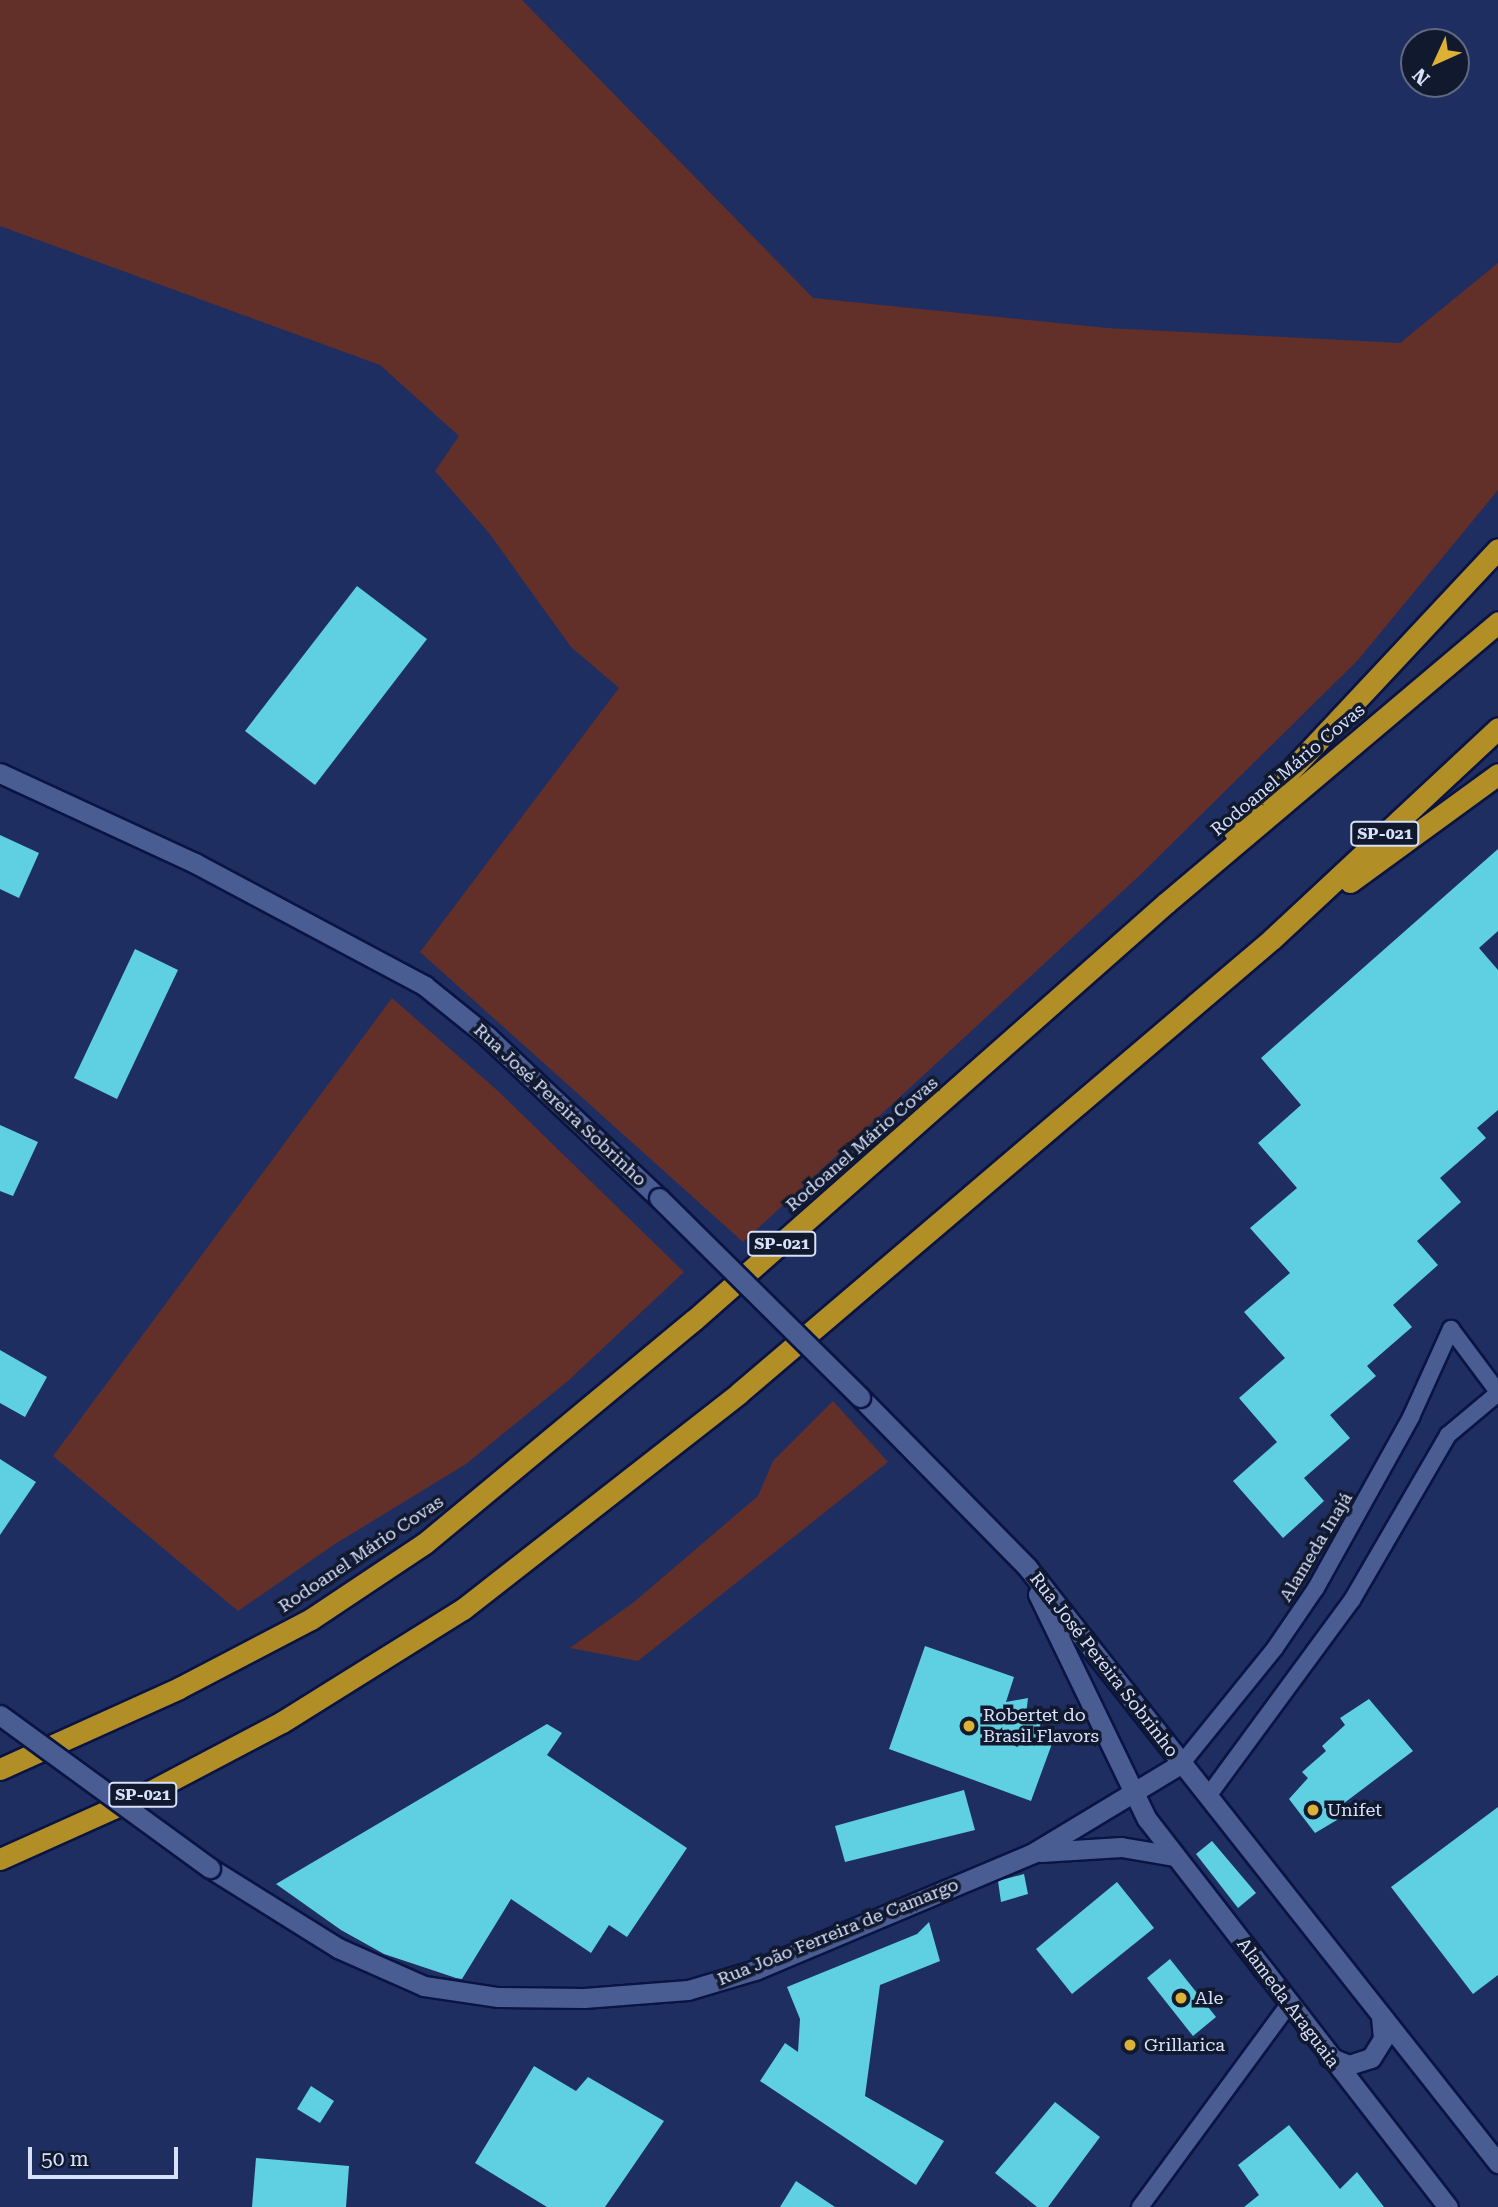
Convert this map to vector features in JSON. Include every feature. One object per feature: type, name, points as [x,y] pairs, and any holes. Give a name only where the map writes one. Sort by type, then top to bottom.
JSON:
[{"type":"highway","points":[[1166,903],[1498,549]]},
{"type":"highway","name":"Rodoanel Mário Covas","points":[[0,1769],[179,1688],[311,1619],[425,1544],[810,1220],[1166,903],[1498,622]]},
{"type":"highway","name":"SP-021","points":[[0,1859],[151,1791],[282,1722],[463,1609],[739,1392],[1272,939],[1498,728]]},
{"type":"highway","points":[[1272,939],[1498,774]]},
{"type":"street","name":"Rua José Pereira Sobrinho","points":[[0,773],[206,869],[433,992],[659,1198],[1027,1567],[1182,1763]]},
{"type":"street","name":"Alameda Inajá","points":[[1182,1763],[1275,1648],[1316,1588],[1411,1417],[1451,1329],[1498,1393]]},
{"type":"street","points":[[1208,1796],[1352,1600],[1448,1435],[1498,1393]]},
{"type":"street","name":"Rua José Pereira Sobrinho","points":[[1027,1567],[1132,1795]]},
{"type":"street","name":"Rua João Ferreira de Camargo","points":[[0,1715],[210,1868],[338,1948],[424,1986],[498,1997],[584,1997],[688,1990],[719,1983],[1033,1853],[1182,1763]]},
{"type":"street","points":[[1182,1763],[1498,2163]]},
{"type":"street","name":"Alameda Araguaia","points":[[1132,1795],[1175,1856],[1328,2057],[1448,2207]]},
{"type":"street","points":[[1033,1853],[1121,1847],[1175,1856]]},
{"type":"street","points":[[1140,2207],[1289,2004]]},
{"type":"street","points":[[1328,2057],[1349,2065],[1371,2058],[1383,2039],[1381,2015]]},
{"type":"shaded area","points":[[0,0],[522,0],[813,298],[1107,328],[1400,343],[1498,263],[1498,490],[1358,660],[1139,876],[743,1242],[420,952],[619,688],[571,647],[489,533],[435,471],[459,436],[380,365],[0,226]]},
{"type":"shaded area","points":[[392,998],[498,1091],[684,1272],[569,1380],[466,1464],[335,1544],[238,1611],[53,1456]]},
{"type":"shaded area","points":[[833,1401],[888,1462],[638,1661],[570,1648],[634,1602],[758,1496],[773,1461]]},
{"type":"building","points":[[357,586],[427,639],[315,785],[245,731]]},
{"type":"building","points":[[0,835],[39,853],[19,898],[0,889]]},
{"type":"building","points":[[1498,849],[1498,931],[1479,948],[1498,970],[1498,1110],[1477,1128],[1486,1138],[1440,1178],[1461,1202],[1417,1241],[1438,1265],[1393,1305],[1412,1327],[1367,1366],[1376,1376],[1330,1415],[1350,1438],[1304,1478],[1324,1501],[1283,1538],[1233,1481],[1277,1442],[1239,1398],[1285,1358],[1244,1312],[1290,1273],[1250,1228],[1297,1188],[1258,1143],[1301,1105],[1261,1058]]},
{"type":"building","points":[[135,949],[178,970],[117,1099],[74,1078]]},
{"type":"building","points":[[0,1125],[38,1142],[13,1196],[0,1191]]},
{"type":"building","points":[[0,1350],[47,1377],[25,1417],[0,1403]]},
{"type":"building","points":[[0,1459],[36,1482],[0,1535]]},
{"type":"building","name":"Robertet do Brasil Flavors","points":[[925,1646],[1014,1677],[1006,1702],[1028,1698],[1026,1715],[1043,1718],[1037,1734],[1053,1741],[1031,1801],[889,1749]]},
{"type":"building","points":[[1369,1699],[1413,1751],[1331,1813],[1337,1820],[1315,1833],[1289,1799],[1308,1778],[1302,1772],[1326,1751],[1322,1746],[1345,1725],[1340,1718]]},
{"type":"building","points":[[547,1724],[562,1733],[547,1755],[687,1848],[627,1937],[609,1925],[591,1953],[511,1899],[462,1979],[384,1954],[341,1930],[276,1884]]},
{"type":"building","points":[[964,1790],[975,1830],[845,1862],[835,1826]]},
{"type":"building","points":[[1498,1807],[1498,1975],[1473,1994],[1391,1887]]},
{"type":"building","points":[[1212,1841],[1256,1893],[1238,1908],[1196,1854]]},
{"type":"building","points":[[1024,1874],[1028,1894],[1001,1902],[998,1881]]},
{"type":"building","points":[[1117,1882],[1154,1928],[1072,1994],[1036,1949]]},
{"type":"building","points":[[929,1922],[940,1961],[880,1985],[865,2096],[944,2141],[916,2185],[760,2081],[785,2043],[798,2052],[800,2019],[787,1987],[917,1934]]},
{"type":"building","name":"Ale","points":[[1170,1959],[1216,2017],[1193,2036],[1147,1978]]},
{"type":"building","points":[[534,2066],[576,2091],[588,2077],[664,2121],[605,2207],[547,2207],[475,2163]]},
{"type":"building","points":[[311,2086],[334,2101],[320,2123],[297,2109]]},
{"type":"building","points":[[1055,2102],[1100,2137],[1048,2207],[1037,2207],[995,2173]]},
{"type":"building","points":[[1289,2125],[1340,2189],[1357,2172],[1384,2207],[1244,2207],[1259,2195],[1238,2165]]},
{"type":"building","points":[[256,2158],[349,2166],[346,2207],[252,2207]]},
{"type":"building","points":[[796,2181],[835,2207],[780,2207]]},
{"type":"place","name":"Robertet do Brasil Flavors","points":[[969,1726]]},
{"type":"place","name":"Unifet","points":[[1313,1810]]},
{"type":"place","name":"Ale","points":[[1181,1998]]},
{"type":"place","name":"Grillarica","points":[[1130,2045]]}]
